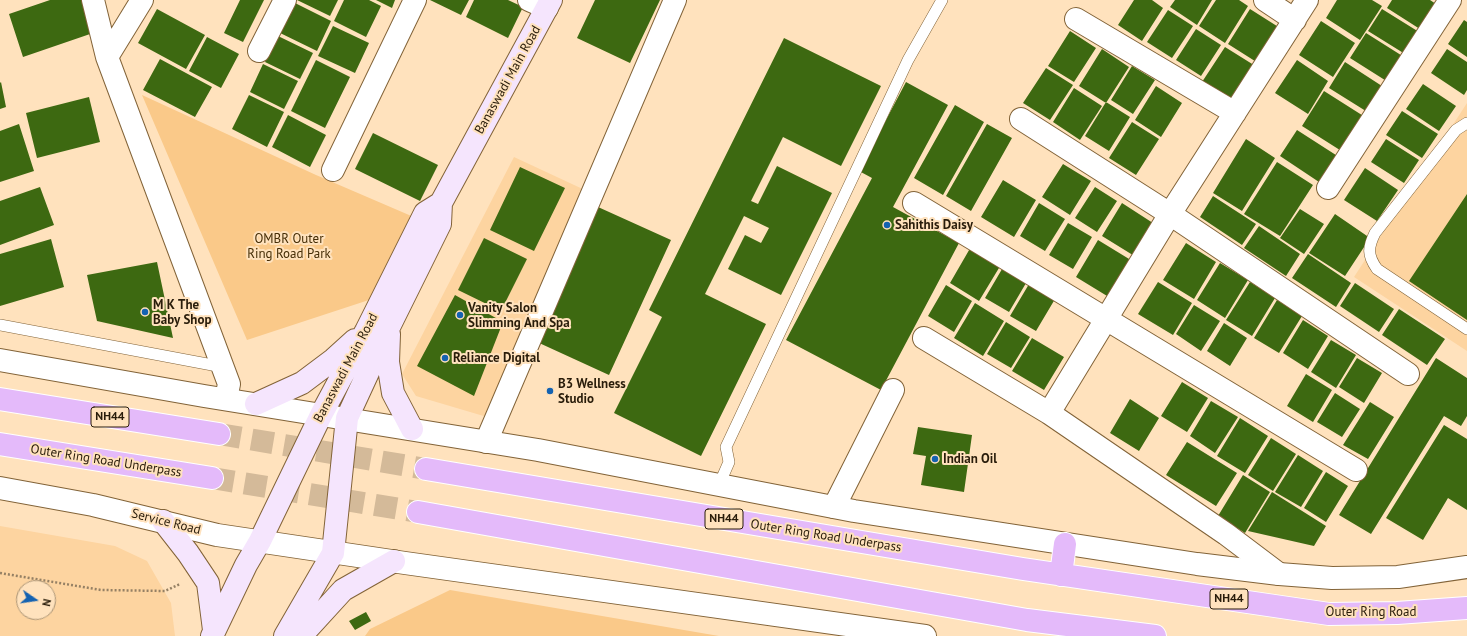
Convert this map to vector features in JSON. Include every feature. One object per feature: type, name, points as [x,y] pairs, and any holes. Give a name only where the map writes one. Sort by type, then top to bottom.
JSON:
[{"type":"highway","name":"NH44","points":[[0,400],[219,434]]},
{"type":"highway","name":"Outer Ring Road Underpass","points":[[0,444],[212,478]]},
{"type":"highway","name":"Outer Ring Road Underpass","points":[[426,469],[1061,575]]},
{"type":"highway","points":[[418,512],[1027,620],[1155,636]]},
{"type":"highway","points":[[1061,575],[1065,544]]},
{"type":"highway","name":"Outer Ring Road","points":[[1061,575],[1329,614],[1397,613],[1467,608]]},
{"type":"main road","name":"Banaswadi Main Road","points":[[333,552],[347,418],[389,327],[440,224],[441,203],[543,3]]},
{"type":"main road","name":"Banaswadi Main Road","points":[[213,633],[260,541],[321,415],[366,331],[425,213],[441,203]]},
{"type":"main road","points":[[389,327],[388,362],[393,393],[412,429]]},
{"type":"main road","points":[[256,404],[302,384],[366,331]]},
{"type":"main road","points":[[163,522],[188,553],[208,583],[213,633]]},
{"type":"main road","points":[[285,636],[333,552]]},
{"type":"main road","points":[[301,636],[344,590],[394,561]]},
{"type":"street","points":[[92,0],[107,57],[229,384],[226,399]]},
{"type":"street","points":[[107,57],[142,0]]},
{"type":"street","points":[[259,50],[285,0]]},
{"type":"street","points":[[333,170],[415,0]]},
{"type":"street","points":[[486,442],[675,0]]},
{"type":"street","points":[[1265,0],[1295,20]]},
{"type":"street","points":[[1049,413],[1107,320],[1170,214],[1307,0]]},
{"type":"street","points":[[1328,188],[1450,0]]},
{"type":"street","points":[[1076,19],[1235,113]]},
{"type":"street","points":[[1021,119],[1170,214],[1408,374]]},
{"type":"street","points":[[914,203],[1356,470]]},
{"type":"street","points":[[924,338],[1049,413],[1226,534],[1279,574]]},
{"type":"street","points":[[0,360],[486,442],[834,507],[1197,564],[1279,574],[1332,578],[1398,577],[1467,567]]},
{"type":"street","points":[[834,507],[893,390]]},
{"type":"street","name":"Service Road","points":[[0,488],[93,504],[217,535],[925,636]]},
{"type":"lane","points":[[719,485],[729,462],[726,447],[908,60],[942,0]]},
{"type":"lane","points":[[1467,123],[1456,130],[1376,233],[1371,242],[1369,253],[1371,261],[1377,269],[1467,329]]},
{"type":"lane","points":[[0,324],[223,367]]},
{"type":"path","points":[[0,574],[101,590],[165,591],[202,574]]},
{"type":"shaded area","points":[[1467,103],[1467,351],[1354,277]]},
{"type":"shaded area","points":[[514,157],[587,191],[487,417],[416,396],[402,374]]},
{"type":"shaded area","points":[[0,526],[115,546],[147,561],[171,603],[175,636],[0,636]]},
{"type":"green space","name":"OMBR Outer Ring Road Park","points":[[142,95],[316,175],[416,218],[378,297],[247,340]]},
{"type":"green space","points":[[450,590],[719,636],[365,636],[370,629]]},
{"type":"building","points":[[50,0],[83,0],[93,33],[23,57],[9,14]]},
{"type":"building","points":[[240,0],[264,0],[243,42],[224,33]]},
{"type":"building","points":[[297,0],[338,0],[330,16]]},
{"type":"building","points":[[344,0],[369,0],[381,6],[366,37],[334,21]]},
{"type":"building","points":[[376,0],[395,0],[392,8]]},
{"type":"building","points":[[430,0],[469,0],[461,15]]},
{"type":"building","points":[[474,0],[508,0],[523,7],[508,38],[466,17]]},
{"type":"building","points":[[595,0],[660,0],[630,63],[577,38]]},
{"type":"building","points":[[1134,0],[1152,0],[1163,8],[1142,41],[1118,25]]},
{"type":"building","points":[[1175,0],[1212,0],[1197,25],[1170,7]]},
{"type":"building","points":[[1216,0],[1239,0],[1248,6],[1225,43],[1199,26]]},
{"type":"building","points":[[1337,0],[1372,0],[1382,6],[1360,40],[1326,18]]},
{"type":"building","points":[[1392,0],[1430,0],[1439,6],[1423,31],[1387,8]]},
{"type":"building","points":[[291,1],[331,21],[317,51],[276,31]]},
{"type":"building","points":[[157,9],[205,35],[186,69],[138,43]]},
{"type":"building","points":[[1250,9],[1280,28],[1258,63],[1228,44]]},
{"type":"building","points":[[1382,9],[1419,32],[1405,54],[1368,31]]},
{"type":"building","points":[[1168,10],[1193,26],[1172,58],[1147,42]]},
{"type":"building","points":[[1464,20],[1467,22],[1467,57],[1448,44]]},
{"type":"building","points":[[1321,21],[1355,43],[1333,77],[1299,55]]},
{"type":"building","points":[[333,26],[369,43],[355,73],[318,56]]},
{"type":"building","points":[[1196,29],[1221,45],[1201,76],[1176,60]]},
{"type":"building","points":[[1070,31],[1096,48],[1074,82],[1048,66]]},
{"type":"building","points":[[1366,33],[1404,57],[1388,82],[1350,58]]},
{"type":"building","points":[[278,36],[313,53],[300,79],[265,62]]},
{"type":"building","points":[[207,37],[239,54],[221,88],[189,71]]},
{"type":"building","points":[[784,38],[881,86],[841,166],[783,137],[751,201],[758,204],[777,166],[832,193],[781,295],[728,269],[745,235],[761,243],[769,228],[744,216],[705,294],[766,324],[701,456],[614,413],[662,317],[649,310]]},
{"type":"building","points":[[1225,47],[1257,67],[1234,102],[1202,82]]},
{"type":"building","points":[[1102,49],[1129,67],[1106,103],[1079,86]]},
{"type":"building","points":[[1447,49],[1467,62],[1467,90],[1464,95],[1431,73]]},
{"type":"building","points":[[160,59],[212,87],[195,117],[143,90]]},
{"type":"building","points":[[316,60],[350,77],[325,128],[291,111]]},
{"type":"building","points":[[1297,60],[1328,81],[1308,114],[1275,93]]},
{"type":"building","points":[[1345,62],[1385,88],[1369,113],[1329,88]]},
{"type":"building","points":[[263,64],[298,81],[284,109],[250,92]]},
{"type":"building","points":[[1132,66],[1155,80],[1133,114],[1111,100]]},
{"type":"building","points":[[1046,68],[1073,85],[1050,120],[1023,103]]},
{"type":"building","points":[[1,82],[6,107],[0,109],[0,83]]},
{"type":"building","name":"Sahithis Daisy","points":[[906,82],[948,105],[893,207],[959,243],[881,390],[786,340],[872,178],[859,171]]},
{"type":"building","points":[[1423,84],[1456,106],[1439,131],[1406,109]]},
{"type":"building","points":[[1156,86],[1182,103],[1161,137],[1135,120]]},
{"type":"building","points":[[1074,88],[1102,106],[1080,140],[1053,122]]},
{"type":"building","points":[[1324,91],[1365,117],[1343,152],[1302,126]]},
{"type":"building","points":[[249,95],[284,112],[267,147],[232,129]]},
{"type":"building","points":[[89,97],[100,142],[37,158],[26,113]]},
{"type":"building","points":[[1106,102],[1130,117],[1109,151],[1085,136]]},
{"type":"building","points":[[955,105],[984,122],[943,195],[914,178]]},
{"type":"building","points":[[1402,111],[1438,134],[1422,158],[1386,135]]},
{"type":"building","points":[[288,115],[326,135],[310,167],[272,147]]},
{"type":"building","points":[[1132,122],[1159,139],[1136,175],[1109,158]]},
{"type":"building","points":[[19,124],[34,171],[0,182],[0,131]]},
{"type":"building","points":[[987,124],[1012,138],[971,211],[946,196]]},
{"type":"building","points":[[1297,130],[1339,157],[1322,184],[1280,156]]},
{"type":"building","points":[[373,133],[438,165],[420,201],[355,169]]},
{"type":"building","points":[[1246,139],[1275,158],[1242,211],[1213,193]]},
{"type":"building","points":[[1386,139],[1419,160],[1404,183],[1371,162]]},
{"type":"building","points":[[1277,162],[1313,185],[1280,236],[1244,214]]},
{"type":"building","points":[[1063,164],[1091,181],[1070,215],[1042,197]]},
{"type":"building","points":[[520,167],[565,188],[534,251],[490,230]]},
{"type":"building","points":[[1365,168],[1398,190],[1377,221],[1344,200]]},
{"type":"building","points":[[1003,180],[1036,200],[1014,237],[981,217]]},
{"type":"building","points":[[40,187],[54,225],[0,245],[0,201]]},
{"type":"building","points":[[1095,187],[1117,201],[1097,232],[1075,218]]},
{"type":"building","points":[[1467,194],[1467,320],[1409,281]]},
{"type":"building","points":[[1213,196],[1256,224],[1242,245],[1200,217]]},
{"type":"building","points":[[1039,203],[1065,219],[1045,251],[1020,236]]},
{"type":"building","points":[[1122,203],[1156,225],[1136,257],[1102,236]]},
{"type":"building","points":[[598,207],[671,240],[609,375],[537,342]]},
{"type":"building","points":[[1300,209],[1324,224],[1304,254],[1280,238]]},
{"type":"building","points":[[1335,214],[1370,238],[1345,276],[1309,253]]},
{"type":"building","points":[[1068,223],[1092,237],[1073,269],[1049,255]]},
{"type":"building","points":[[1259,226],[1300,254],[1286,276],[1244,248]]},
{"type":"building","points":[[484,238],[527,259],[501,311],[458,290]]},
{"type":"building","points":[[51,239],[64,287],[0,306],[0,254]]},
{"type":"building","points":[[1098,240],[1134,262],[1112,299],[1076,277]]},
{"type":"building","points":[[1186,243],[1216,262],[1194,299],[1163,280]]},
{"type":"building","points":[[972,245],[1002,263],[979,301],[950,283]]},
{"type":"building","points":[[1308,254],[1351,283],[1336,307],[1292,278]]},
{"type":"building","points":[[157,262],[173,338],[97,321],[87,275]]},
{"type":"building","points":[[1220,263],[1248,280],[1225,318],[1197,300]]},
{"type":"building","points":[[1005,264],[1029,278],[1009,312],[985,298]]},
{"type":"building","points":[[1032,279],[1058,294],[1036,331],[1010,316]]},
{"type":"building","points":[[1158,282],[1192,303],[1173,335],[1138,314]]},
{"type":"building","points":[[1250,282],[1275,298],[1252,336],[1226,320]]},
{"type":"building","points":[[1355,283],[1394,309],[1379,332],[1340,306]]},
{"type":"building","points":[[946,285],[972,301],[954,332],[928,316]]},
{"type":"building","points":[[455,295],[503,322],[474,396],[417,366]]},
{"type":"building","points":[[1277,300],[1302,316],[1279,353],[1254,338]]},
{"type":"building","points":[[975,303],[1004,321],[983,356],[954,338]]},
{"type":"building","points":[[1194,305],[1220,321],[1201,351],[1176,334]]},
{"type":"building","points":[[1399,309],[1445,339],[1427,365],[1382,335]]},
{"type":"building","points":[[1303,320],[1328,336],[1308,369],[1283,353]]},
{"type":"building","points":[[1006,322],[1030,337],[1011,368],[987,354]]},
{"type":"building","points":[[1224,323],[1247,338],[1230,366],[1207,351]]},
{"type":"building","points":[[1032,338],[1064,357],[1044,390],[1012,371]]},
{"type":"building","points":[[1331,340],[1356,355],[1336,388],[1311,372]]},
{"type":"building","points":[[1357,358],[1382,373],[1364,403],[1339,387]]},
{"type":"building","points":[[1436,358],[1467,378],[1467,416],[1461,426],[1444,416],[1371,534],[1339,515]]},
{"type":"building","points":[[1306,374],[1332,390],[1313,422],[1287,406]]},
{"type":"building","points":[[1182,382],[1208,398],[1187,432],[1161,416]]},
{"type":"building","points":[[1335,393],[1360,409],[1342,437],[1317,422]]},
{"type":"building","points":[[1130,399],[1159,418],[1139,451],[1110,433]]},
{"type":"building","points":[[1211,401],[1238,417],[1215,453],[1190,436]]},
{"type":"building","points":[[1370,402],[1394,417],[1368,459],[1343,445]]},
{"type":"building","points":[[1240,418],[1268,436],[1245,473],[1217,456]]},
{"type":"building","points":[[1444,425],[1467,439],[1467,510],[1448,498],[1423,540],[1386,518]]},
{"type":"building","points":[[918,427],[972,435],[964,492],[921,485],[926,456],[913,454]]},
{"type":"building","points":[[1271,438],[1296,454],[1273,491],[1248,475]]},
{"type":"building","points":[[1187,442],[1237,473],[1216,506],[1166,475]]},
{"type":"building","points":[[1298,455],[1323,471],[1301,507],[1275,492]]},
{"type":"building","points":[[1326,472],[1348,486],[1326,522],[1304,508]]},
{"type":"building","points":[[1243,475],[1270,492],[1245,533],[1218,516]]},
{"type":"building","points":[[1272,492],[1326,526],[1314,546],[1248,531]]},
{"type":"building","points":[[366,612],[371,621],[355,630],[349,621]]},
{"type":"tunnel","points":[[219,434],[426,469]]},
{"type":"tunnel","points":[[212,478],[418,512]]},
{"type":"place","name":"Sahithis Daisy","points":[[887,225]]},
{"type":"place","name":"M K The Baby Shop","points":[[145,312]]},
{"type":"place","name":"Vanity Salon Slimming And Spa","points":[[460,315]]},
{"type":"place","name":"Reliance Digital","points":[[445,358]]},
{"type":"place","name":"B3 Wellness Studio","points":[[550,391]]},
{"type":"place","name":"Indian Oil","points":[[935,459]]}]
